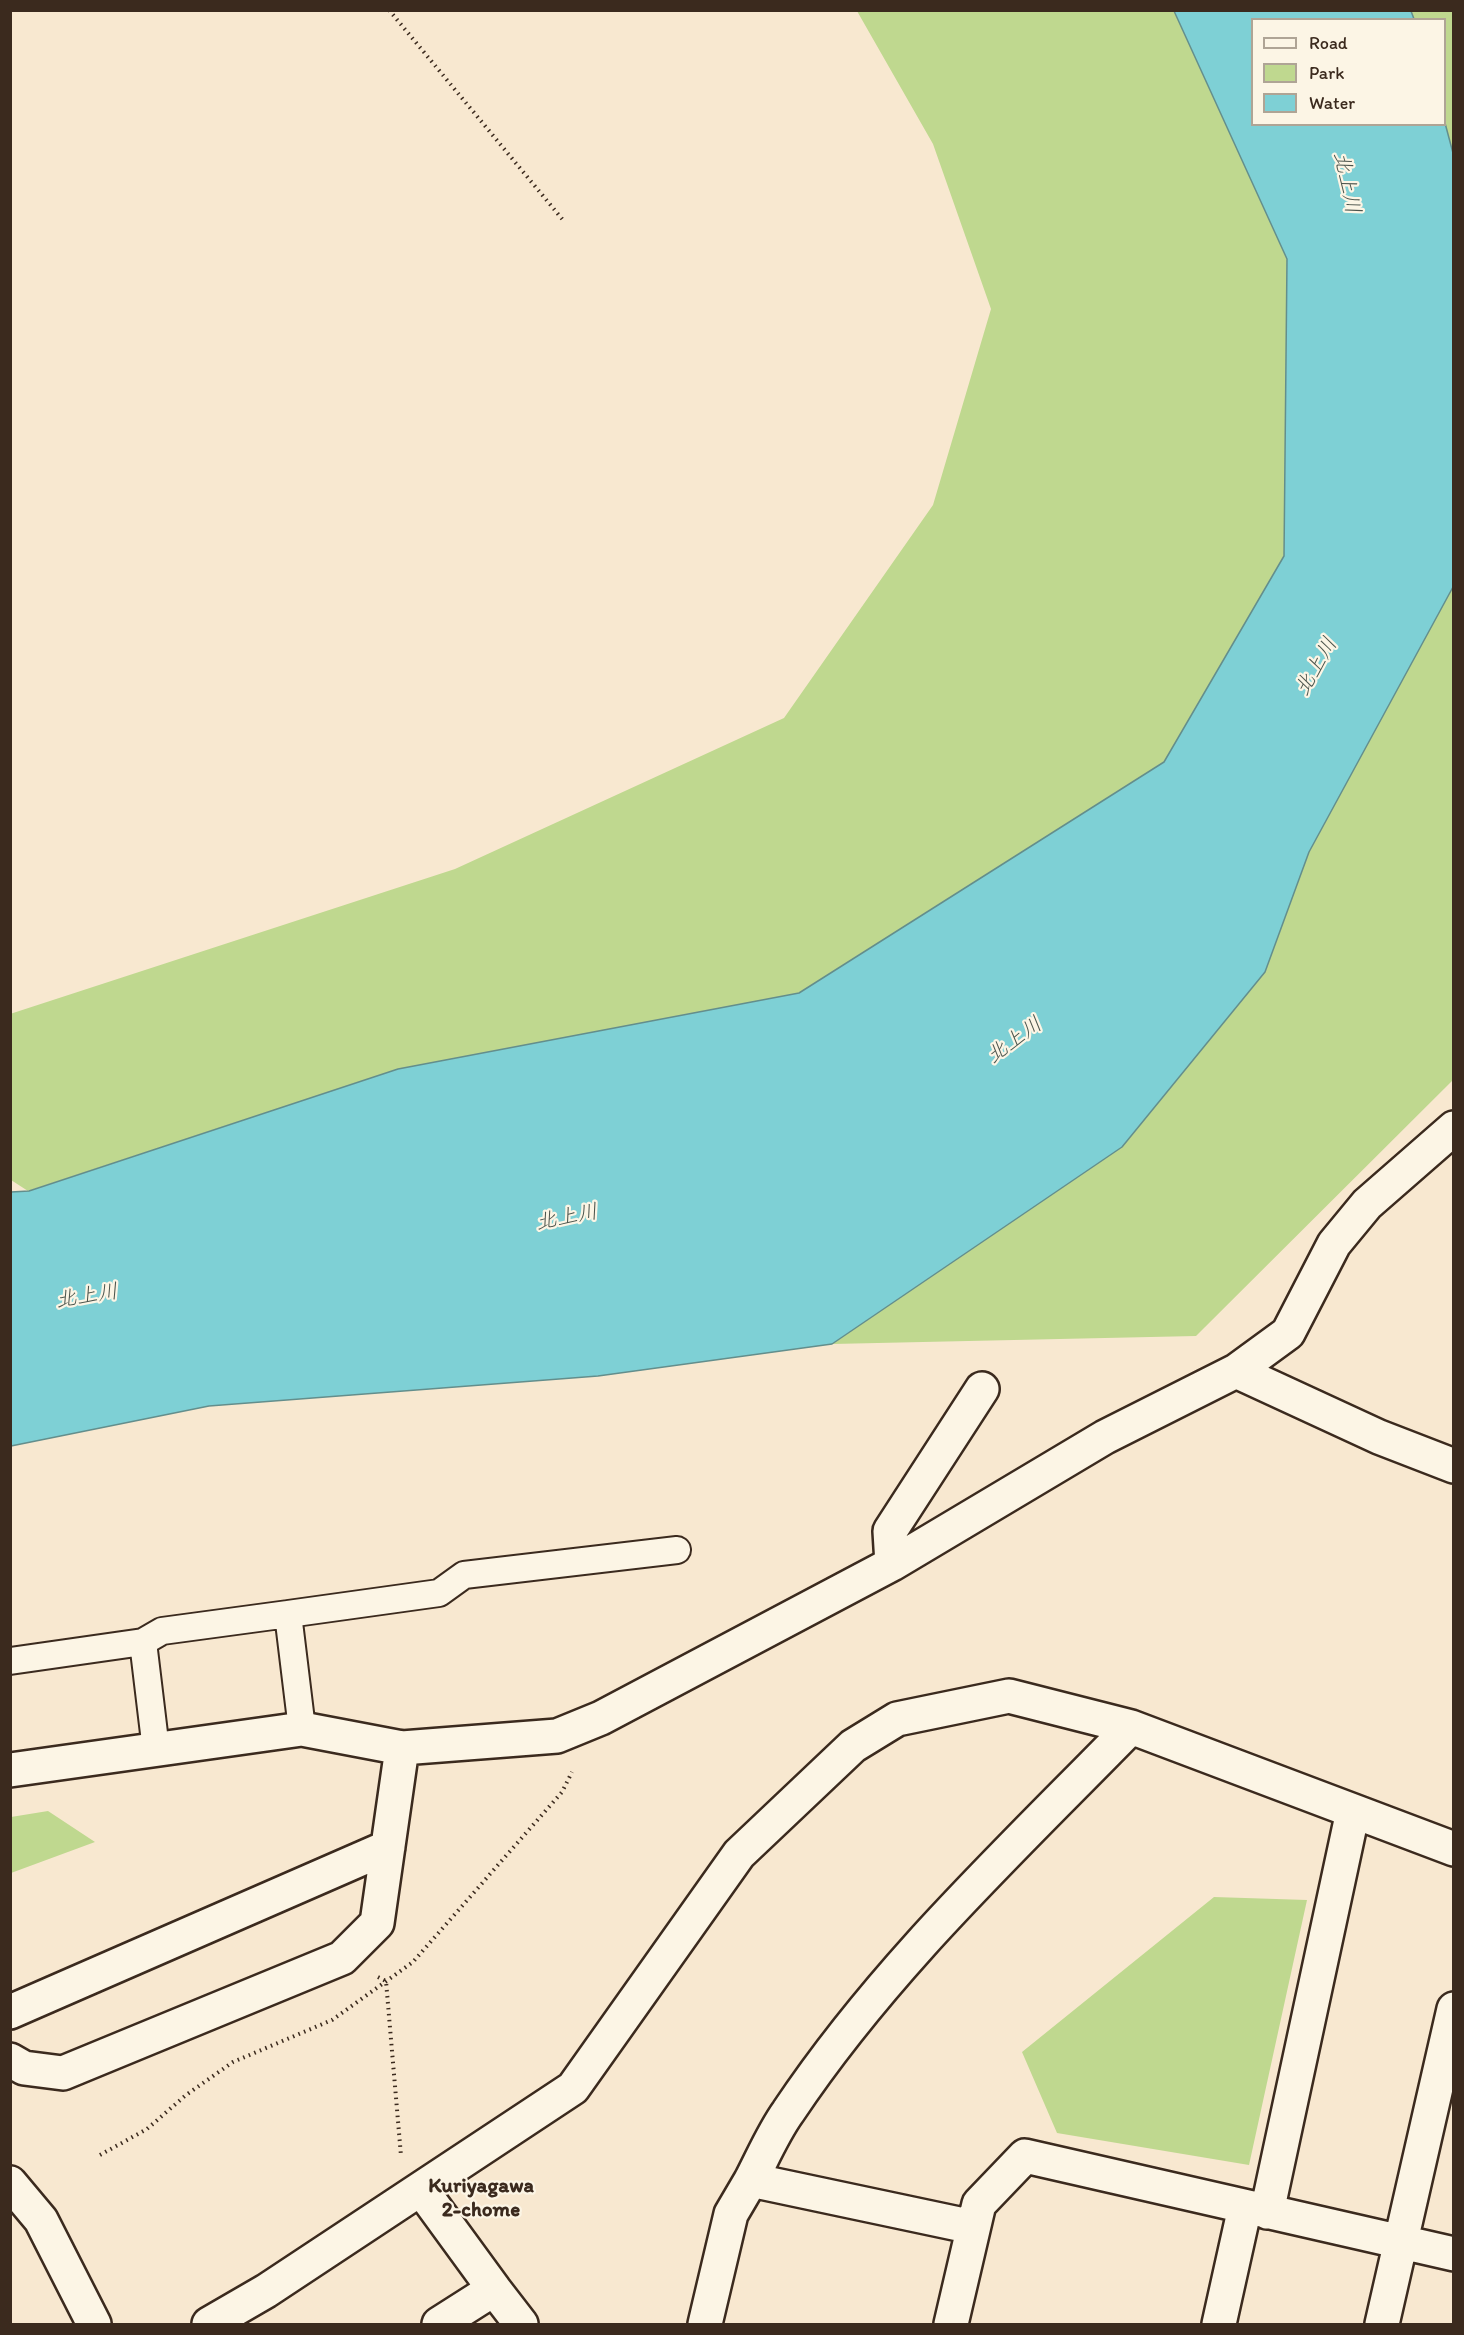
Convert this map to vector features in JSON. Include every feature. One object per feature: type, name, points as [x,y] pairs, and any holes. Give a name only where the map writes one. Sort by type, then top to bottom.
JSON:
[{"type":"street","points":[[10,1770],[302,1730],[402,1748],[556,1736],[601,1718],[892,1564],[1105,1437],[1236,1371],[1288,1333],[1334,1244],[1367,1204],[1454,1128]]},
{"type":"street","points":[[1236,1371],[1379,1437],[1454,1466]]},
{"type":"street","points":[[892,1564],[890,1531],[982,1389]]},
{"type":"street","points":[[209,2325],[266,2291],[573,2088],[739,1854],[853,1746],[897,1719],[1009,1696],[1131,1727],[1454,1849]]},
{"type":"street","points":[[705,2325],[731,2214],[787,2113],[859,2017],[935,1926],[1131,1727]]},
{"type":"street","points":[[10,2060],[24,2068],[63,2073],[342,1958],[377,1923],[402,1748]]},
{"type":"street","points":[[1220,2325],[1256,2210],[1353,1811]]},
{"type":"street","points":[[10,2012],[388,1847]]},
{"type":"street","points":[[1382,2325],[1454,2009]]},
{"type":"street","points":[[951,2325],[979,2204],[1024,2156],[1454,2254]]},
{"type":"street","points":[[751,2180],[973,2227]]},
{"type":"street","points":[[10,2183],[41,2220],[94,2325]]},
{"type":"street","points":[[413,2194],[494,2289],[521,2325]]},
{"type":"street","points":[[440,2325],[494,2289]]},
{"type":"lane","points":[[10,1661],[143,1642],[162,1631],[439,1593],[464,1575],[677,1550]]},
{"type":"lane","points":[[288,1614],[302,1730]]},
{"type":"lane","points":[[143,1642],[156,1750]]},
{"type":"path","points":[[389,10],[564,220]]},
{"type":"path","points":[[100,2155],[147,2128],[186,2095],[233,2062],[332,2020],[413,1962],[562,1792],[573,1771]]},
{"type":"path","points":[[342,1958],[386,1981]]},
{"type":"path","points":[[386,1981],[413,2194]]},
{"type":"green space","points":[[857,11],[1174,11],[1287,259],[1284,556],[1164,762],[799,993],[398,1069],[28,1191],[11,1180],[10,1014],[455,869],[784,718],[933,505],[991,309],[933,144]]},
{"type":"green space","points":[[1411,11],[1453,11],[1453,153],[1446,126],[1446,18],[1414,18]]},
{"type":"green space","points":[[1453,587],[1453,1080],[1196,1336],[832,1344],[1122,1147],[1265,972],[1309,852]]},
{"type":"green space","points":[[48,1811],[95,1842],[11,1873],[11,1817]]},
{"type":"green space","points":[[1214,1897],[1307,1900],[1249,2165],[1057,2133],[1022,2052]]},
{"type":"water","name":"北上川","points":[[1174,11],[1411,11],[1414,18],[1251,18],[1251,126],[1446,126],[1453,153],[1453,587],[1309,852],[1265,972],[1122,1147],[832,1344],[598,1376],[209,1406],[11,1446],[11,1192],[29,1191],[398,1069],[799,993],[1164,762],[1284,556],[1287,259]]},
{"type":"district","name":"Kuriyagawa 2-chome","points":[[481,2199]]}]
